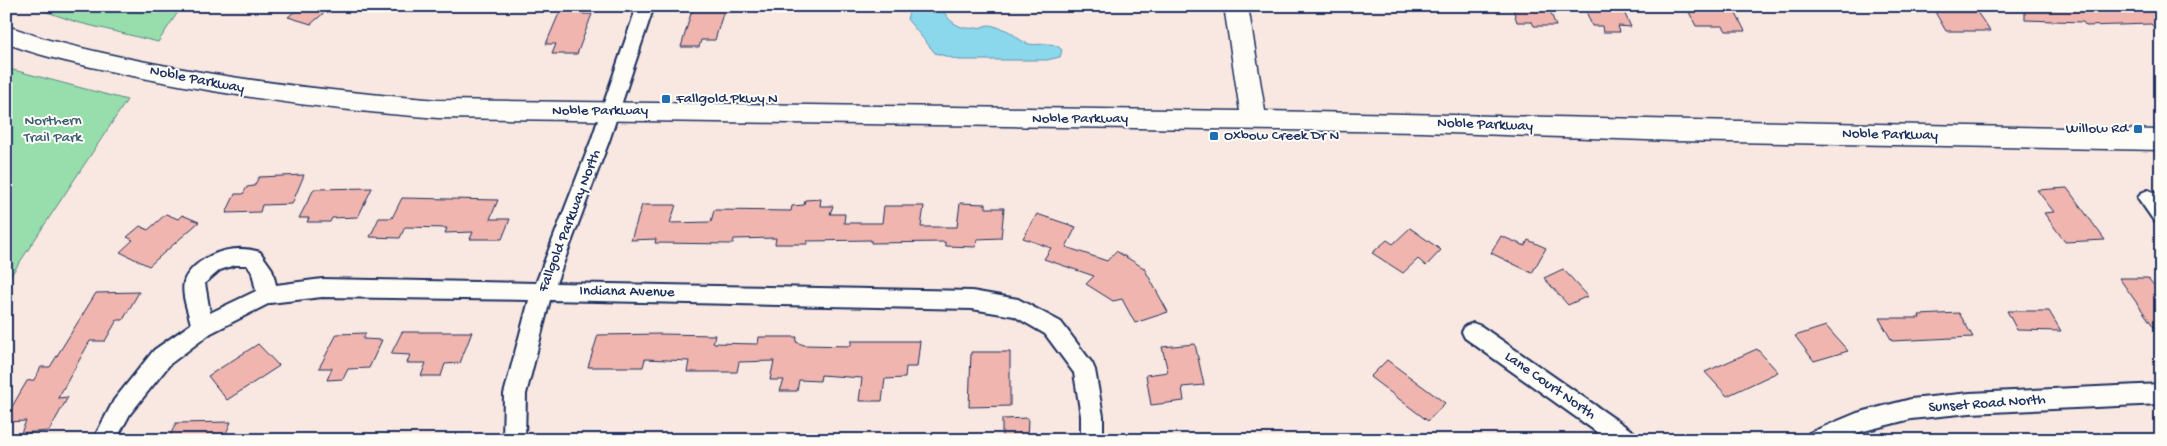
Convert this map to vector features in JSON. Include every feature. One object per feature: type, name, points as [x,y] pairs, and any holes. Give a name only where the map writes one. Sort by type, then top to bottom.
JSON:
[{"type":"main road","points":[[1236,6],[1244,47],[1254,121]]},
{"type":"main road","name":"Noble Parkway","points":[[6,34],[66,52],[154,72],[306,98],[438,109],[609,110],[1254,121],[2161,140]]},
{"type":"street","name":"Fallgold Parkway North","points":[[514,440],[515,394],[535,312],[646,6]]},
{"type":"street","points":[[2148,198],[2161,214]]},
{"type":"street","points":[[203,327],[194,297],[194,281],[205,269],[224,258],[240,255],[253,258],[262,269],[267,295]]},
{"type":"street","name":"Indiana Avenue","points":[[104,440],[122,407],[162,357],[203,327],[267,295],[322,288],[544,290],[972,300],[1018,308],[1054,328],[1084,370],[1092,416],[1092,440]]},
{"type":"street","name":"Lane Court North","points":[[1473,332],[1626,440]]},
{"type":"street","name":"Sunset Road North","points":[[1818,440],[1858,423],[1911,409],[1970,403],[2161,394]]},
{"type":"green space","points":[[30,6],[182,6],[158,42],[76,22]]},
{"type":"green space","name":"Northern Trail Park","points":[[6,68],[127,100],[6,283]]},
{"type":"water","points":[[911,6],[941,6],[951,21],[965,28],[991,25],[1007,30],[1029,44],[1055,45],[1062,50],[1060,57],[1047,60],[959,60],[935,53],[907,19]]},
{"type":"building","points":[[301,6],[332,6],[311,24],[288,17]]},
{"type":"building","points":[[1512,6],[1548,6],[1556,26],[1534,26],[1532,22],[1517,22]]},
{"type":"building","points":[[1584,6],[1609,6],[1611,9],[1623,10],[1631,27],[1618,26],[1620,32],[1603,32],[1602,26],[1592,26]]},
{"type":"building","points":[[1686,6],[1732,6],[1745,31],[1726,31],[1723,26],[1696,26]]},
{"type":"building","points":[[2025,6],[2096,6],[2097,9],[2139,9],[2136,6],[2161,6],[2161,35],[2151,24],[2086,26],[2083,22],[2025,20]]},
{"type":"building","points":[[585,10],[583,14],[592,14],[577,54],[552,54],[556,44],[546,44],[560,11]]},
{"type":"building","points":[[692,10],[724,10],[715,40],[701,40],[699,47],[681,47]]},
{"type":"building","points":[[1935,12],[1977,12],[1990,31],[1946,31]]},
{"type":"building","points":[[304,175],[292,204],[262,205],[260,212],[226,213],[235,194],[243,194],[247,187],[254,186],[259,177]]},
{"type":"building","points":[[372,188],[358,217],[332,218],[330,222],[307,222],[309,218],[299,218],[314,189]]},
{"type":"building","points":[[2067,188],[2105,240],[2065,242],[2044,213],[2054,212],[2037,190]]},
{"type":"building","points":[[402,198],[498,200],[490,219],[510,219],[502,239],[470,239],[473,232],[445,233],[447,228],[405,227],[400,238],[370,237],[379,218],[392,218]]},
{"type":"building","points":[[821,199],[820,206],[833,206],[830,214],[845,214],[844,223],[882,223],[884,206],[924,206],[921,227],[957,227],[960,203],[986,204],[986,208],[1004,208],[1001,238],[977,239],[976,247],[945,246],[945,242],[871,243],[871,240],[807,241],[807,244],[775,244],[776,238],[734,239],[733,244],[655,243],[656,239],[631,240],[642,205],[676,205],[670,223],[711,222],[714,210],[791,211],[792,206],[804,205],[805,200]]},
{"type":"building","points":[[166,214],[178,219],[182,215],[199,222],[149,266],[120,252],[133,240],[127,237],[140,226],[148,230]]},
{"type":"building","points":[[1037,214],[1076,227],[1066,247],[1107,261],[1116,251],[1144,268],[1168,312],[1135,323],[1122,299],[1113,301],[1086,284],[1094,276],[1044,259],[1051,248],[1023,238]]},
{"type":"building","points":[[1410,228],[1441,250],[1426,266],[1418,259],[1403,273],[1372,253],[1387,240],[1393,244]]},
{"type":"building","points":[[1501,236],[1525,246],[1528,240],[1546,248],[1532,273],[1491,253]]},
{"type":"building","points":[[1563,269],[1588,296],[1568,305],[1544,278]]},
{"type":"building","points":[[2119,278],[2148,278],[2161,294],[2161,337]]},
{"type":"building","points":[[139,292],[123,320],[117,320],[105,341],[90,341],[58,398],[68,397],[49,431],[21,433],[26,421],[6,422],[6,417],[27,381],[34,380],[41,367],[50,367],[96,293]]},
{"type":"building","points":[[2007,311],[2049,311],[2061,331],[2017,330]]},
{"type":"building","points":[[1959,313],[1973,337],[1892,341],[1879,318],[1920,318],[1919,315]]},
{"type":"building","points":[[1826,326],[1848,351],[1814,361],[1795,336]]},
{"type":"building","points":[[402,332],[472,332],[460,363],[445,364],[441,376],[421,376],[426,363],[407,363],[410,355],[391,354]]},
{"type":"building","points":[[366,333],[363,339],[382,340],[369,368],[348,369],[343,379],[327,380],[332,368],[319,368],[337,334]]},
{"type":"building","points":[[598,335],[715,335],[713,343],[758,344],[759,337],[797,337],[796,342],[804,345],[851,346],[851,341],[920,341],[917,367],[906,367],[905,378],[885,379],[882,401],[859,401],[862,378],[821,375],[820,381],[799,380],[797,391],[780,391],[784,380],[770,380],[774,361],[739,362],[737,372],[687,372],[689,361],[645,359],[643,367],[588,367]]},
{"type":"building","points":[[258,344],[279,366],[227,400],[208,376]]},
{"type":"building","points":[[1195,344],[1204,385],[1182,387],[1184,401],[1151,405],[1146,375],[1168,372],[1162,347]]},
{"type":"building","points":[[1757,349],[1778,372],[1727,396],[1705,372]]},
{"type":"building","points":[[971,352],[1010,352],[1010,406],[969,407]]},
{"type":"building","points":[[1387,360],[1445,403],[1428,421],[1370,377]]},
{"type":"building","points":[[1028,418],[1027,440],[1002,440],[1002,419]]},
{"type":"building","points":[[231,422],[223,440],[168,440],[176,423]]},
{"type":"place","name":"Fallgold Pkwy N","points":[[666,99]]},
{"type":"place","name":"Willow Rd","points":[[2138,129]]},
{"type":"place","name":"Oxbow Creek Dr N","points":[[1214,136]]}]
